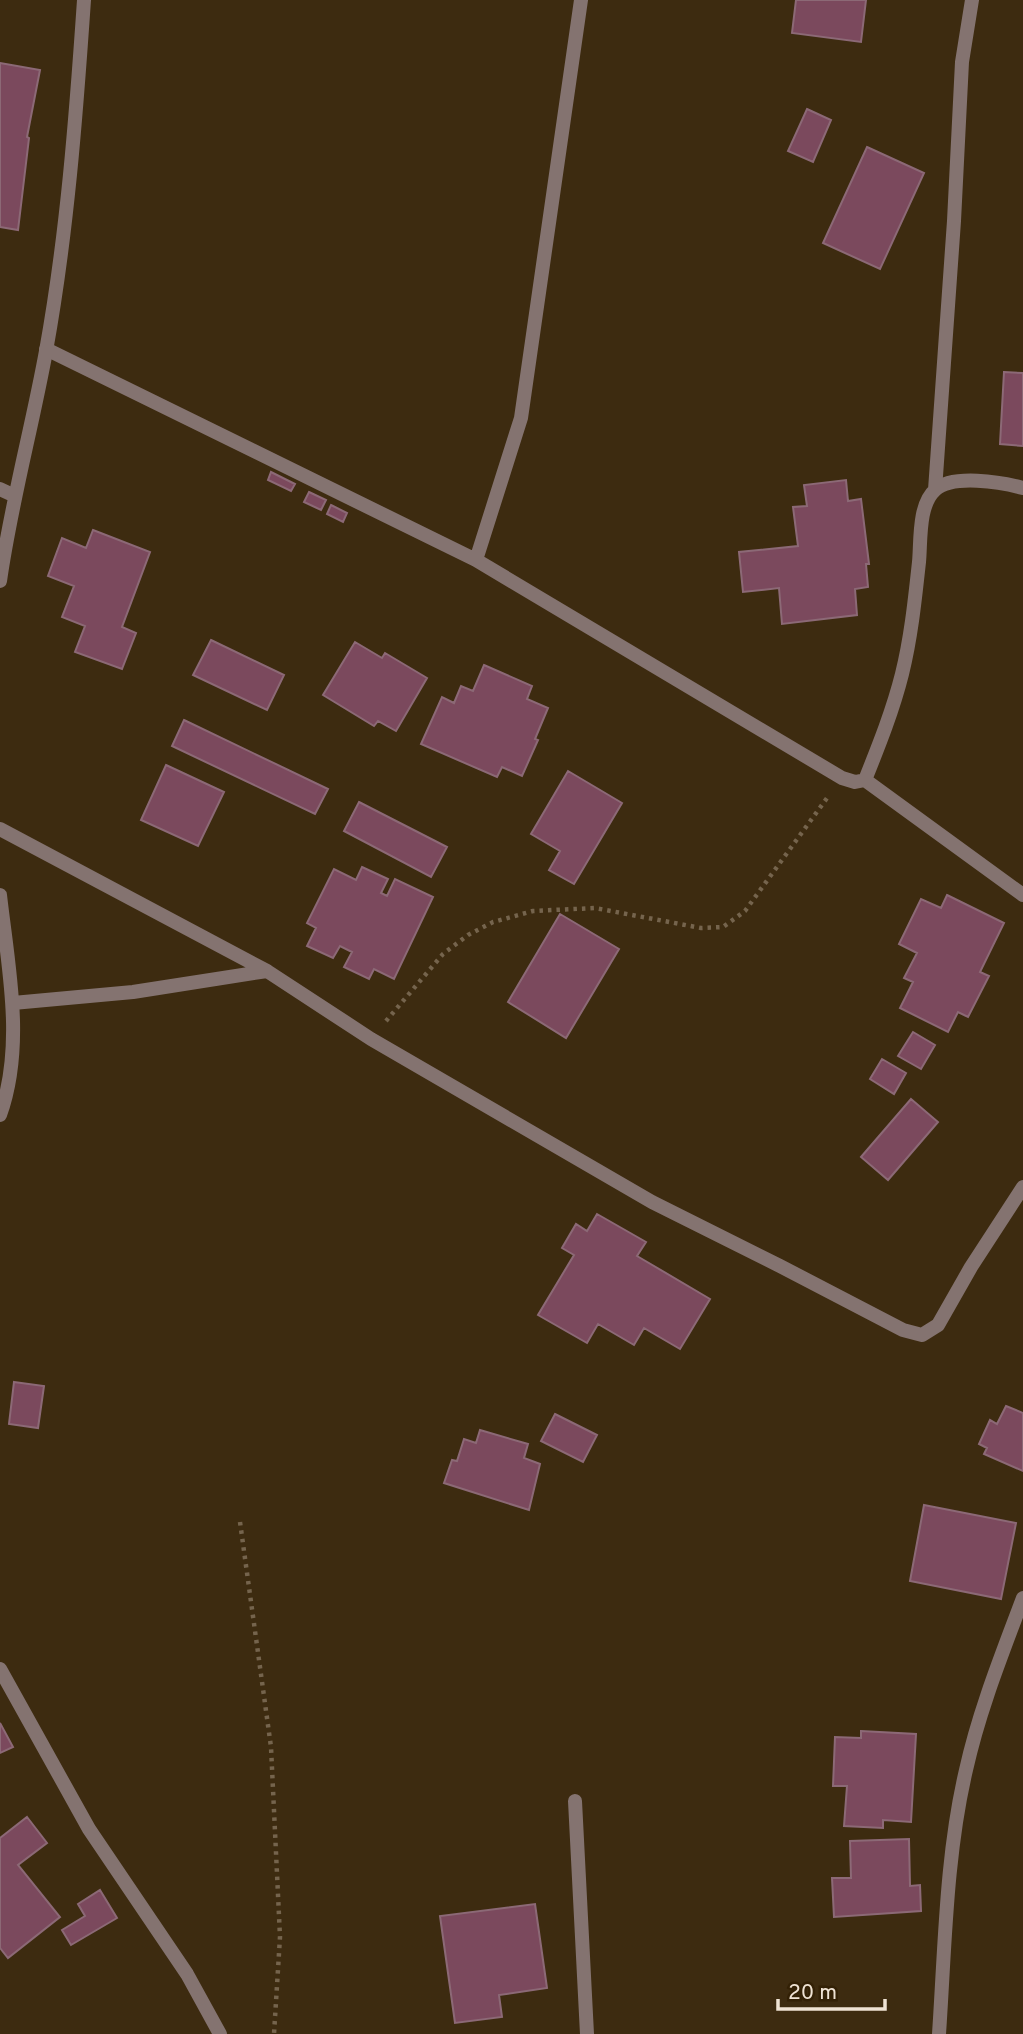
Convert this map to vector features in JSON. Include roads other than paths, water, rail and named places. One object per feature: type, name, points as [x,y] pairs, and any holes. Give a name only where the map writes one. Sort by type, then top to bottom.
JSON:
[{"type":"street","points":[[0,581],[46,349],[76,118],[84,0]]},
{"type":"street","points":[[476,560],[521,418],[581,0]]},
{"type":"street","points":[[865,780],[886,726],[902,672],[915,601],[925,506],[935,490],[962,62],[972,0]]},
{"type":"street","points":[[46,349],[476,560],[842,778],[855,782],[865,780],[1023,895]]},
{"type":"street","points":[[935,490],[957,480],[1010,484],[1023,488]]},
{"type":"street","points":[[0,489],[15,496]]},
{"type":"street","points":[[0,829],[267,971],[371,1040],[652,1202],[903,1330],[922,1335],[938,1325],[971,1267],[1023,1187]]},
{"type":"street","points":[[0,895],[13,1003],[12,1061],[0,1115]]},
{"type":"street","points":[[13,1003],[133,992],[267,971]]},
{"type":"street","points":[[939,2034],[952,1853],[965,1770],[990,1687],[1023,1598]]},
{"type":"street","points":[[0,1669],[89,1829],[187,1974],[220,2034]]},
{"type":"street","points":[[575,1801],[587,2034]]}]
